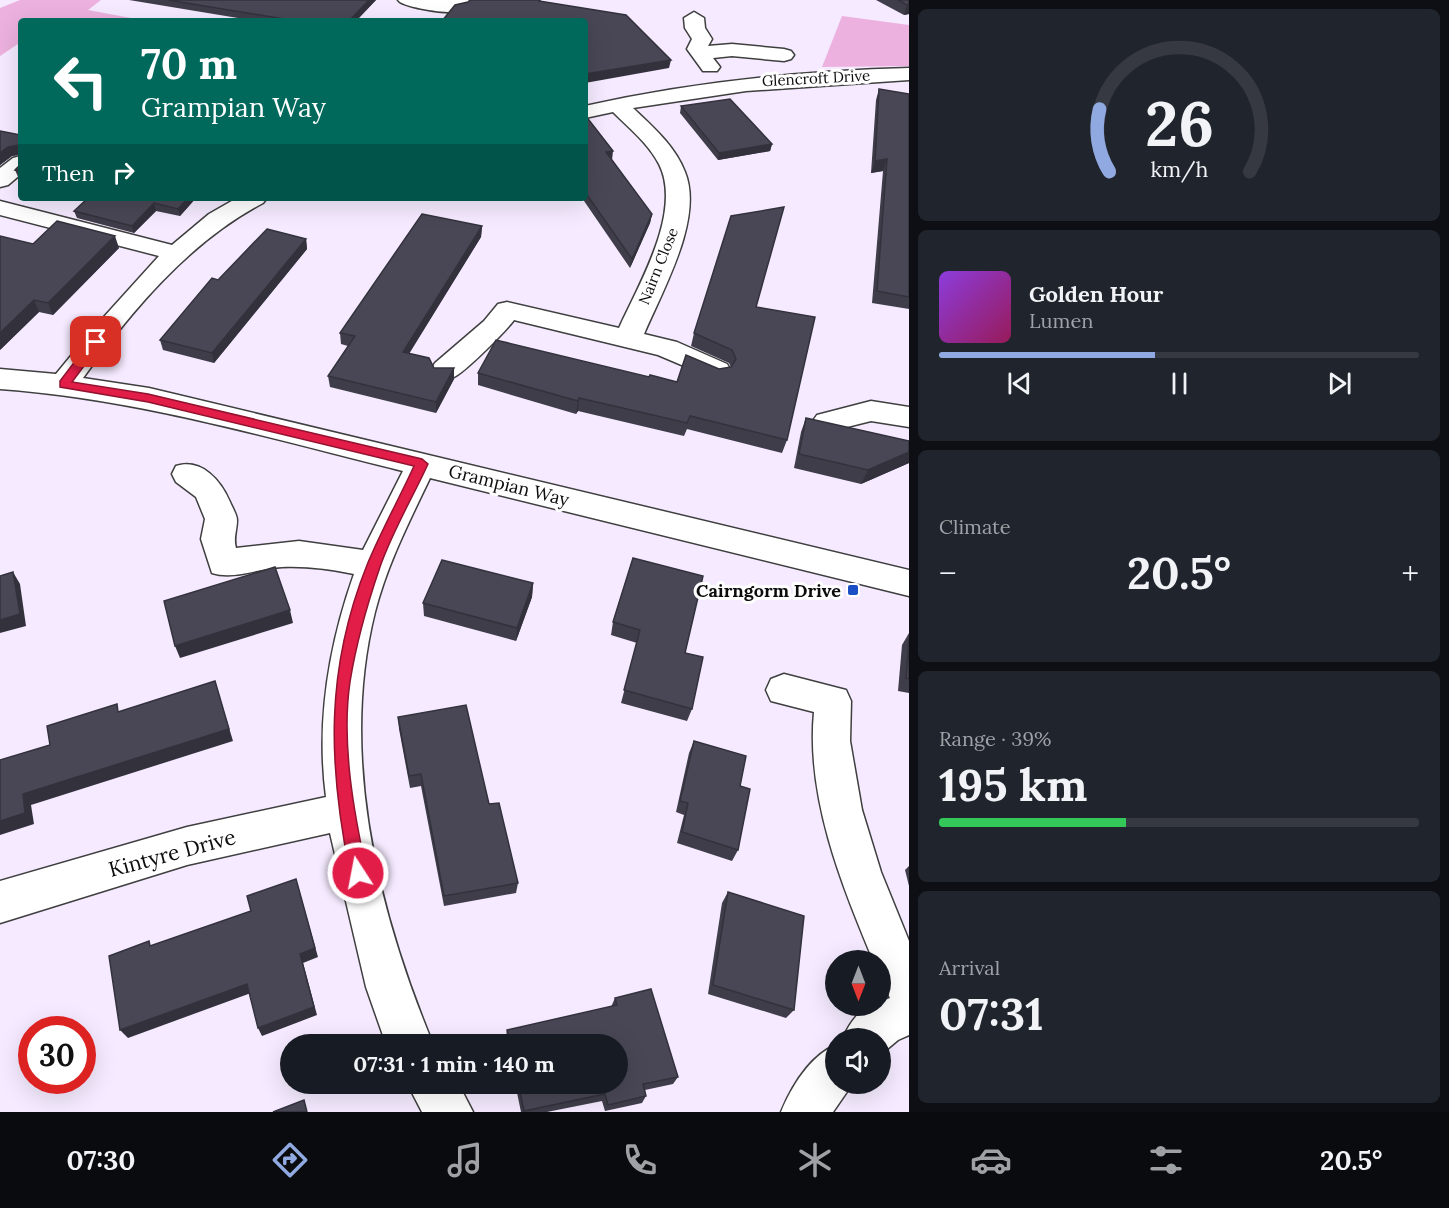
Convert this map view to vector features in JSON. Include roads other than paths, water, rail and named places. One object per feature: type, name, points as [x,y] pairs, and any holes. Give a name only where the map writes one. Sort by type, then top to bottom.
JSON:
[{"type":"street","points":[[404,18],[412,1],[461,3]]},
{"type":"street","points":[[693,18],[695,28],[702,39],[698,51]]},
{"type":"street","points":[[698,51],[732,50],[784,55]]},
{"type":"street","points":[[698,51],[723,85]]},
{"type":"street","name":"Glencroft Drive","points":[[588,111],[723,85],[838,75],[909,74]]},
{"type":"street","name":"Nairn Close","points":[[618,105],[659,148],[675,174],[680,199],[673,231],[628,339]]},
{"type":"street","points":[[0,180],[18,166]]},
{"type":"street","points":[[64,384],[81,358],[175,253],[233,209],[249,201]]},
{"type":"street","points":[[0,208],[175,253]]},
{"type":"street","points":[[445,370],[464,350],[496,327],[507,310],[667,348],[717,371]]},
{"type":"street","name":"Grampian Way","points":[[0,379],[64,384],[148,398],[909,583]]},
{"type":"street","points":[[827,422],[870,411],[909,417]]},
{"type":"street","points":[[406,1034],[385,973],[362,894],[345,811],[341,737],[342,685],[351,640],[374,565],[422,464]]},
{"type":"street","points":[[187,474],[210,490],[221,519],[217,539],[224,564],[256,556],[292,552],[324,555],[374,565]]},
{"type":"street","points":[[784,690],[833,701],[831,746],[840,801],[857,866],[909,991]]},
{"type":"street","name":"Kintyre Drive","points":[[0,902],[187,846],[345,811]]},
{"type":"street","points":[[877,1028],[909,1013]]},
{"type":"street","points":[[805,1112],[825,1084]]},
{"type":"street","points":[[437,1094],[449,1112]]},
{"type":"place","name":"Cairngorm Drive","points":[[853,590]]}]
